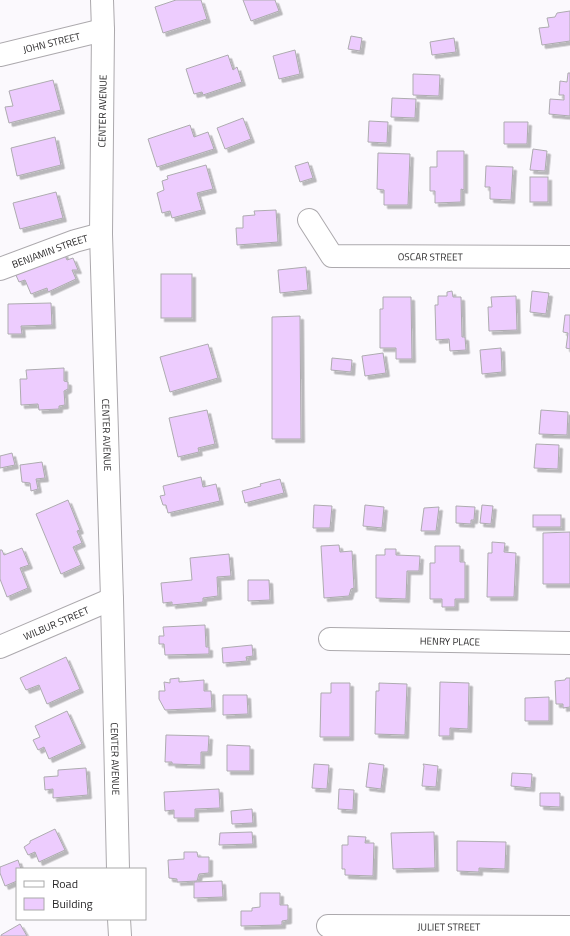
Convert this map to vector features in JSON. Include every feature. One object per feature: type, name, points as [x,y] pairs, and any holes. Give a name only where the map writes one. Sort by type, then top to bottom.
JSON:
[{"type":"street","name":"CENTER AVENUE","points":[[102,0],[101,234],[112,599],[118,868]]},
{"type":"street","name":"JOHN STREET","points":[[0,56],[103,30]]},
{"type":"street","name":"OSCAR STREET","points":[[309,220],[332,256],[570,257]]},
{"type":"street","name":"BENJAMIN STREET","points":[[0,269],[74,242],[101,234]]},
{"type":"street","name":"WILBUR STREET","points":[[0,647],[112,599]]},
{"type":"street","name":"HENRY PLACE","points":[[330,639],[570,643]]},
{"type":"street","points":[[119,920],[120,936]]},
{"type":"street","name":"JULIET STREET","points":[[328,926],[570,927]]},
{"type":"building","points":[[176,0],[201,0],[207,19],[163,33],[155,7]]},
{"type":"building","points":[[243,0],[275,0],[279,11],[251,21]]},
{"type":"building","points":[[570,11],[570,41],[542,45],[539,28],[549,27],[547,18],[555,17],[557,13]]},
{"type":"building","points":[[351,36],[362,38],[360,51],[348,49]]},
{"type":"building","points":[[454,38],[456,52],[432,55],[430,42]]},
{"type":"building","points":[[295,50],[300,74],[279,79],[273,56]]},
{"type":"building","points":[[228,55],[233,70],[237,67],[242,82],[203,95],[202,92],[194,94],[186,69]]},
{"type":"building","points":[[568,73],[570,73],[570,116],[549,114],[550,99],[564,100],[564,95],[559,95],[560,81],[567,82]]},
{"type":"building","points":[[413,74],[440,75],[439,96],[413,95]]},
{"type":"building","points":[[53,80],[61,110],[9,123],[5,107],[13,106],[9,91]]},
{"type":"building","points":[[392,98],[416,99],[415,118],[391,117]]},
{"type":"building","points":[[243,118],[251,139],[225,149],[217,128]]},
{"type":"building","points":[[369,121],[388,122],[387,143],[368,142]]},
{"type":"building","points":[[504,122],[528,122],[527,144],[504,144]]},
{"type":"building","points":[[190,125],[194,137],[208,132],[214,149],[157,167],[148,139]]},
{"type":"building","points":[[55,137],[61,165],[17,176],[11,148]]},
{"type":"building","points":[[533,149],[547,151],[545,171],[530,170]]},
{"type":"building","points":[[437,151],[464,151],[464,190],[461,189],[461,202],[435,203],[435,191],[430,191],[430,167],[437,167]]},
{"type":"building","points":[[378,153],[410,154],[408,205],[384,205],[384,190],[377,189]]},
{"type":"building","points":[[308,162],[313,178],[300,182],[295,166]]},
{"type":"building","points":[[206,165],[213,189],[197,193],[202,210],[172,218],[170,211],[162,213],[157,193],[164,190],[162,181],[168,179],[167,176]]},
{"type":"building","points":[[486,166],[513,167],[511,200],[490,199],[490,187],[485,187]]},
{"type":"building","points":[[530,177],[548,177],[548,202],[530,202]]},
{"type":"building","points":[[56,192],[63,218],[20,229],[13,203]]},
{"type":"building","points":[[276,210],[278,242],[237,245],[236,228],[243,228],[243,216],[255,215],[254,211]]},
{"type":"building","points":[[64,253],[67,260],[73,258],[78,270],[72,270],[76,279],[48,292],[47,288],[31,294],[25,280],[19,282],[15,273]]},
{"type":"building","points":[[306,267],[308,290],[280,293],[278,270]]},
{"type":"building","points":[[161,274],[192,274],[192,318],[161,318]]},
{"type":"building","points":[[452,291],[453,297],[461,297],[462,337],[465,337],[466,350],[450,351],[449,339],[436,340],[435,305],[438,305],[438,296],[447,296],[447,292]]},
{"type":"building","points":[[532,291],[549,293],[546,314],[530,312]]},
{"type":"building","points":[[516,296],[517,330],[489,331],[488,307],[492,307],[491,297]]},
{"type":"building","points":[[383,297],[411,297],[412,359],[396,359],[396,348],[380,348],[380,309],[383,309]]},
{"type":"building","points":[[51,303],[52,325],[21,326],[22,334],[8,334],[8,304]]},
{"type":"building","points":[[565,315],[570,315],[570,349],[566,348],[568,333],[563,332]]},
{"type":"building","points":[[300,316],[301,439],[272,439],[272,317]]},
{"type":"building","points":[[208,344],[218,378],[170,392],[160,357]]},
{"type":"building","points":[[501,348],[502,372],[482,374],[480,350]]},
{"type":"building","points":[[383,353],[386,373],[365,376],[362,356]]},
{"type":"building","points":[[332,358],[352,360],[351,372],[331,370]]},
{"type":"building","points":[[64,368],[64,381],[68,382],[68,389],[64,391],[65,405],[59,406],[59,409],[39,410],[38,404],[21,405],[20,379],[27,379],[26,370]]},
{"type":"building","points":[[207,410],[215,444],[198,448],[199,452],[178,457],[169,418]]},
{"type":"building","points":[[541,410],[568,412],[567,435],[539,434]]},
{"type":"building","points":[[536,444],[559,445],[558,469],[534,468]]},
{"type":"building","points":[[12,453],[15,465],[0,468],[0,456]]},
{"type":"building","points":[[42,462],[45,478],[36,479],[38,489],[31,491],[30,483],[22,482],[20,465]]},
{"type":"building","points":[[201,477],[203,487],[216,484],[220,501],[168,513],[166,505],[163,505],[160,496],[165,495],[163,486]]},
{"type":"building","points":[[280,479],[284,493],[245,503],[242,491],[261,486],[260,484]]},
{"type":"building","points":[[68,500],[80,530],[77,531],[82,543],[73,547],[81,565],[61,574],[36,514]]},
{"type":"building","points":[[314,505],[332,506],[330,528],[313,528]]},
{"type":"building","points":[[365,505],[384,507],[382,528],[363,526]]},
{"type":"building","points":[[482,505],[493,506],[491,524],[480,523]]},
{"type":"building","points":[[456,506],[475,507],[474,520],[471,520],[471,524],[456,523]]},
{"type":"building","points":[[439,507],[436,531],[421,531],[424,508]]},
{"type":"building","points":[[533,515],[561,515],[561,527],[533,527]]},
{"type":"building","points":[[570,532],[570,584],[543,584],[543,533]]},
{"type":"building","points":[[492,542],[505,543],[504,552],[516,553],[514,597],[487,597],[488,553],[492,553]]},
{"type":"building","points":[[339,545],[340,552],[352,551],[354,588],[351,589],[349,596],[324,598],[321,546]]},
{"type":"building","points":[[435,546],[460,546],[460,562],[465,562],[465,599],[455,599],[455,607],[442,607],[442,599],[430,599],[430,563],[435,563]]},
{"type":"building","points":[[22,548],[29,565],[20,568],[28,588],[7,597],[0,579],[0,550],[2,550],[4,555]]},
{"type":"building","points":[[385,549],[396,549],[396,555],[420,556],[419,571],[407,571],[406,599],[376,598],[376,555],[385,555]]},
{"type":"building","points":[[229,554],[231,576],[217,577],[218,596],[203,598],[203,602],[172,605],[172,602],[163,603],[161,583],[192,580],[190,558]]},
{"type":"building","points":[[248,580],[269,580],[270,600],[248,601]]},
{"type":"building","points":[[205,625],[206,647],[209,647],[209,654],[165,655],[164,644],[159,644],[159,636],[164,636],[163,627]]},
{"type":"building","points":[[252,645],[253,656],[246,657],[247,661],[223,663],[222,648]]},
{"type":"building","points":[[66,657],[80,689],[47,704],[39,685],[26,690],[20,678]]},
{"type":"building","points":[[179,678],[179,682],[204,680],[204,691],[211,691],[212,708],[165,710],[159,699],[159,691],[165,691],[164,682],[170,683],[170,679]]},
{"type":"building","points":[[566,678],[570,678],[570,707],[563,708],[563,704],[556,704],[555,681],[565,680]]},
{"type":"building","points":[[440,682],[469,683],[468,729],[450,728],[450,736],[439,736]]},
{"type":"building","points":[[331,683],[350,683],[350,737],[320,737],[321,693],[331,693]]},
{"type":"building","points":[[379,683],[407,684],[405,735],[375,734],[376,691],[379,691]]},
{"type":"building","points":[[223,695],[247,695],[248,714],[223,715]]},
{"type":"building","points":[[549,697],[549,721],[525,721],[525,698]]},
{"type":"building","points":[[67,711],[82,744],[49,759],[44,747],[38,750],[33,740],[40,737],[35,726]]},
{"type":"building","points":[[166,735],[209,736],[208,752],[201,752],[201,765],[172,764],[172,762],[165,762]]},
{"type":"building","points":[[227,745],[250,746],[250,771],[227,771]]},
{"type":"building","points":[[369,763],[384,765],[381,789],[366,787]]},
{"type":"building","points":[[314,764],[329,765],[327,789],[312,788]]},
{"type":"building","points":[[423,764],[438,766],[436,787],[422,786]]},
{"type":"building","points":[[86,768],[88,795],[53,798],[53,789],[45,790],[44,777],[58,776],[58,770]]},
{"type":"building","points":[[512,773],[532,774],[531,788],[511,786]]},
{"type":"building","points":[[219,789],[220,808],[195,809],[195,818],[174,818],[174,810],[165,811],[164,792]]},
{"type":"building","points":[[339,789],[354,790],[353,810],[338,809]]},
{"type":"building","points":[[540,793],[560,793],[560,807],[540,806]]},
{"type":"building","points":[[252,809],[253,823],[232,824],[231,811]]},
{"type":"building","points":[[55,829],[65,850],[39,862],[35,852],[28,855],[24,847],[30,843],[30,841]]},
{"type":"building","points":[[252,832],[253,844],[219,845],[220,833]]},
{"type":"building","points":[[434,832],[435,868],[393,869],[391,833]]},
{"type":"building","points":[[348,836],[366,837],[365,843],[374,843],[373,876],[345,875],[345,869],[342,869],[342,845],[348,845]]},
{"type":"building","points":[[457,841],[506,842],[505,869],[479,868],[479,872],[457,871]]},
{"type":"building","points":[[184,852],[197,852],[198,857],[209,857],[209,873],[199,874],[197,881],[177,882],[177,879],[169,878],[168,860],[184,859]]},
{"type":"building","points":[[18,860],[21,868],[16,868],[16,881],[5,886],[0,873],[0,867]]},
{"type":"building","points":[[222,881],[223,897],[194,898],[194,882]]},
{"type":"building","points":[[260,893],[280,893],[280,905],[288,905],[288,920],[282,921],[282,925],[241,926],[241,911],[252,911],[252,908],[260,907]]},
{"type":"building","points":[[20,924],[27,936],[1,936],[1,935]]}]
